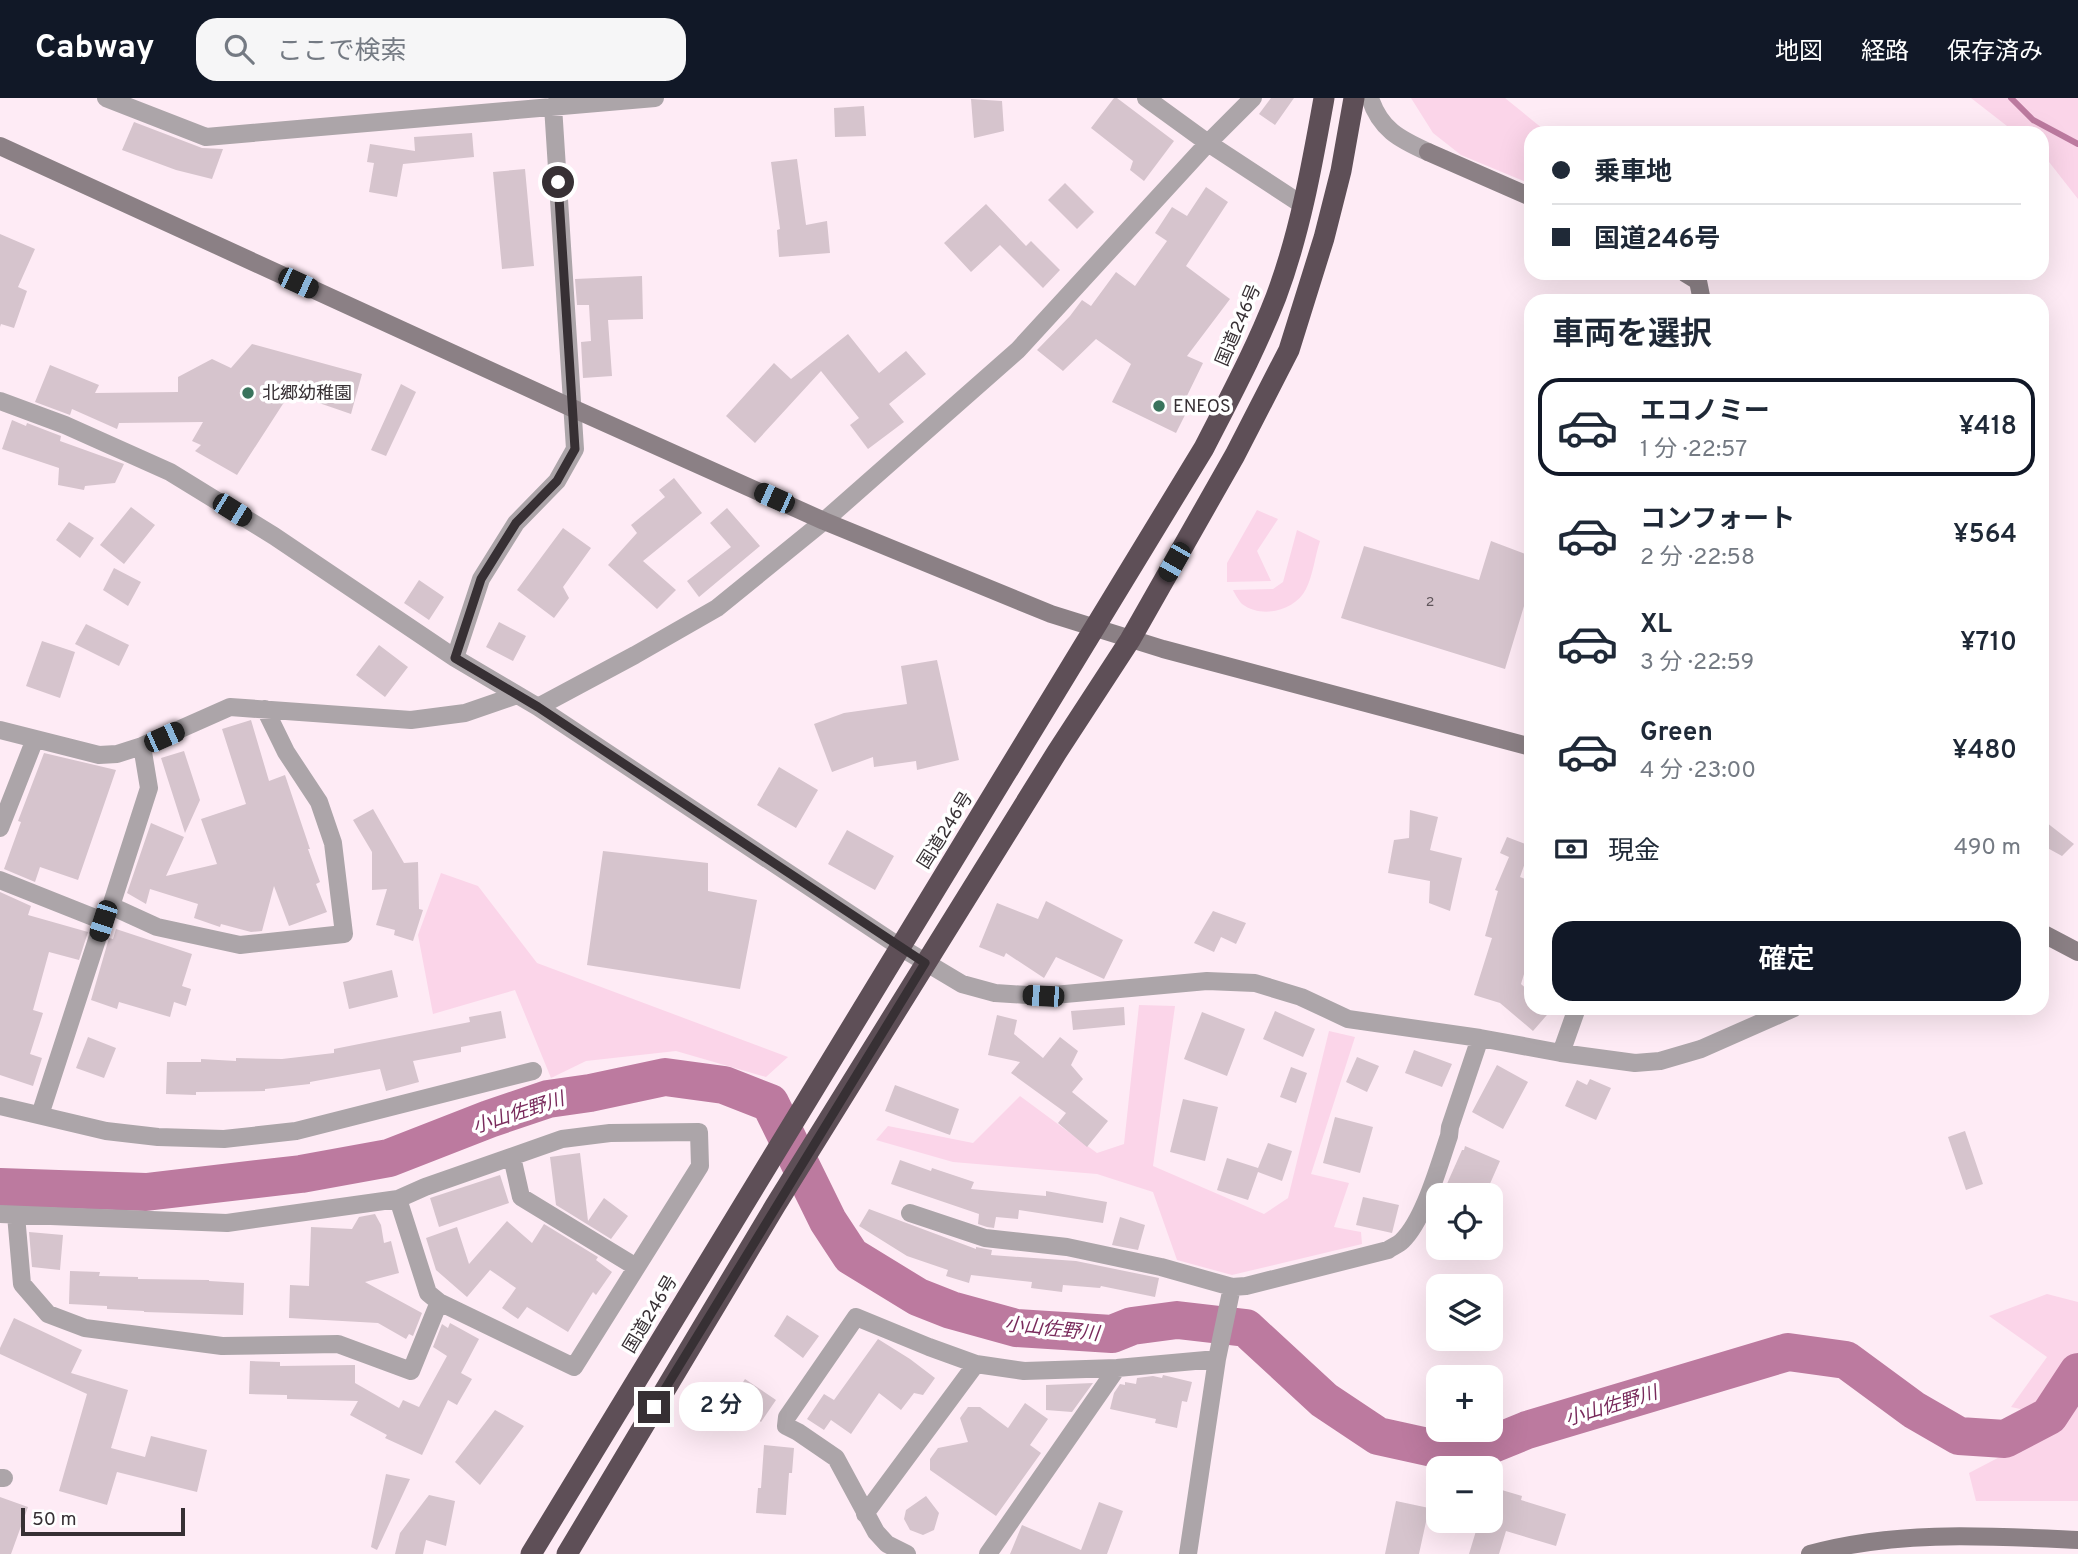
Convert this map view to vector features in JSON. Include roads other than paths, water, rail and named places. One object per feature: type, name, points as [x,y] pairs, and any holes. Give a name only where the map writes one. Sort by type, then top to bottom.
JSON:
[{"type":"highway","name":"国道246号","points":[[531,1554],[1204,448],[1251,357],[1276,296],[1304,206],[1324,98]]},
{"type":"highway","points":[[567,1554],[775,1206],[1130,640],[1235,455],[1289,350],[1324,238],[1341,171],[1354,98]]},
{"type":"street","points":[[106,98],[206,137],[655,98]]},
{"type":"street","points":[[1146,98],[1208,143],[1304,206]]},
{"type":"street","points":[[538,707],[717,608],[824,521],[1018,350],[1208,143],[1253,98]]},
{"type":"street","points":[[1370,98],[1383,124],[1404,141],[1524,194]]},
{"type":"street","points":[[455,658],[481,579],[516,523],[557,481],[575,449],[553,106]]},
{"type":"street","points":[[0,146],[824,521],[1051,614],[1130,640],[1524,745]]},
{"type":"street","points":[[0,401],[65,425],[170,472],[274,536],[455,658],[538,707],[900,947],[962,984],[995,993],[1062,995],[1207,981],[1255,984],[1301,997],[1348,1019],[1635,1063],[1660,1061],[1701,1049],[1778,1015]]},
{"type":"street","points":[[0,730],[99,755],[117,754],[142,746],[230,707],[411,720],[465,713],[517,695]]},
{"type":"street","points":[[0,880],[157,928],[240,945],[344,934],[333,843],[319,802],[286,752],[265,709]]},
{"type":"street","points":[[0,828],[35,739]]},
{"type":"street","points":[[40,1115],[149,788],[142,746]]},
{"type":"street","points":[[2049,937],[2078,952]]},
{"type":"street","points":[[1561,1053],[1575,1015]]},
{"type":"street","points":[[910,1213],[985,1238],[1067,1247],[1161,1267],[1231,1291],[1388,1250],[1402,1241],[1428,1196],[1480,1038]]},
{"type":"street","points":[[0,1106],[106,1131],[158,1137],[224,1139],[296,1131],[533,1072]]},
{"type":"street","points":[[398,1199],[428,1293],[439,1302],[574,1367],[700,1166],[699,1132],[610,1133],[562,1139],[398,1199],[227,1223],[8,1215],[22,1284],[48,1314],[85,1328],[222,1346],[338,1344],[411,1371],[439,1302]]},
{"type":"street","points":[[512,1157],[521,1197],[636,1267]]},
{"type":"street","points":[[1188,1554],[1218,1353],[1231,1291]]},
{"type":"street","points":[[907,1554],[887,1544],[876,1532],[836,1458],[786,1426],[787,1417],[856,1317],[976,1364],[1024,1371],[1117,1368],[1218,1353]]},
{"type":"street","points":[[865,1514],[976,1364]]},
{"type":"street","points":[[988,1554],[1117,1368]]},
{"type":"street","points":[[1810,1554],[1880,1540],[1981,1535],[2078,1539]]},
{"type":"waterway","points":[[2011,98],[2033,120],[2044,126]]},
{"type":"waterway","points":[[2049,129],[2078,144]]},
{"type":"waterway","name":"小山佐野川","points":[[0,1187],[146,1192],[301,1174],[389,1158],[548,1099],[665,1077],[724,1085],[770,1103],[828,1221],[851,1256],[918,1297],[951,1310],[1016,1328],[1112,1334],[1132,1326],[1177,1320],[1246,1328],[1324,1400],[1378,1436],[1437,1449],[1483,1448],[1527,1430],[1788,1352],[1846,1360],[1914,1410],[1959,1436],[2005,1439],[2049,1416],[2078,1372]]},
{"type":"place","name":"北郷幼稚園","points":[[248,393]]},
{"type":"place","name":"ENEOS","points":[[1159,406]]}]
